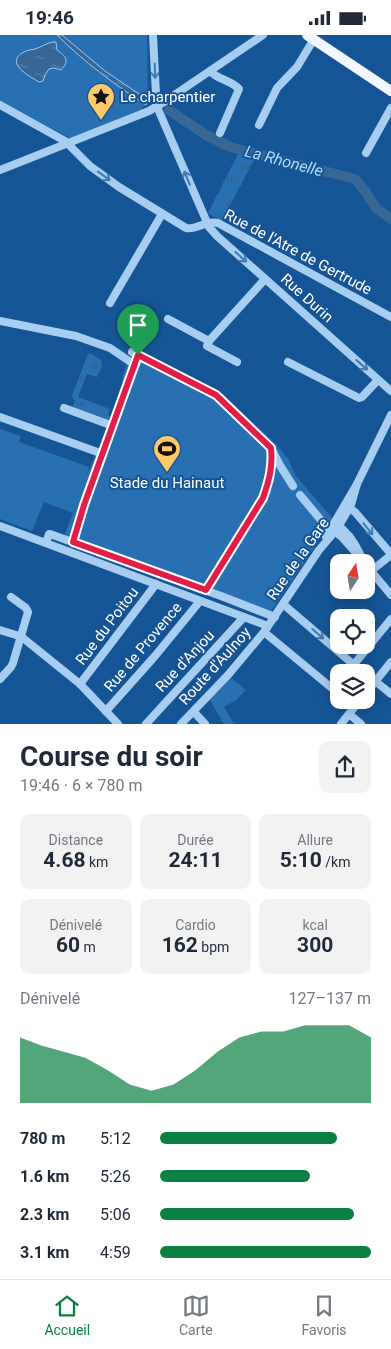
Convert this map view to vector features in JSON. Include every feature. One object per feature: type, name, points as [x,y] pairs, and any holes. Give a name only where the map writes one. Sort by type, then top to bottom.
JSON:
[{"type":"main road","points":[[311,37],[391,91]]},
{"type":"street","points":[[153,35],[157,106],[206,223]]},
{"type":"street","points":[[0,170],[145,113],[263,35]]},
{"type":"street","points":[[259,125],[277,88],[297,67],[311,37]]},
{"type":"street","points":[[210,71],[216,77],[236,85],[239,89],[220,133]]},
{"type":"street","name":"Rue de l'Atre de Gertrude","points":[[0,105],[68,143],[93,168],[125,191],[187,229],[212,222],[220,224],[391,317]]},
{"type":"street","points":[[366,153],[391,108]]},
{"type":"street","points":[[110,303],[162,214]]},
{"type":"street","name":"Rue Durin","points":[[206,223],[213,232],[391,391]]},
{"type":"street","points":[[237,363],[207,346],[265,279]]},
{"type":"street","points":[[168,319],[210,341]]},
{"type":"street","points":[[0,321],[76,336],[110,348],[132,363]]},
{"type":"street","points":[[73,542],[135,354],[216,395],[271,448],[293,486]]},
{"type":"street","points":[[288,362],[359,398],[378,379]]},
{"type":"street","points":[[64,408],[113,425]]},
{"type":"street","points":[[375,561],[391,555],[356,513],[347,507],[354,498],[357,484],[391,415]]},
{"type":"street","points":[[0,417],[103,454]]},
{"type":"street","points":[[206,590],[263,498],[269,482],[272,459],[271,448]]},
{"type":"street","points":[[300,495],[334,528],[356,546],[360,554]]},
{"type":"street","name":"Rue de la Gare","points":[[266,629],[347,507]]},
{"type":"street","points":[[0,527],[244,617],[266,629],[330,681]]},
{"type":"street","points":[[46,543],[49,533],[275,617]]},
{"type":"street","points":[[375,575],[391,595]]},
{"type":"street","name":"Rue du Poitou","points":[[80,685],[156,584]]},
{"type":"street","points":[[0,679],[12,665],[28,610],[11,597]]},
{"type":"street","name":"Rue de Provence","points":[[106,711],[155,656],[200,601]]},
{"type":"street","points":[[283,604],[353,664]]},
{"type":"street","name":"Rue d'Anjou","points":[[146,724],[244,617]]},
{"type":"street","points":[[355,664],[391,619]]},
{"type":"street","name":"Route d'Aulnoy","points":[[181,724],[228,675],[266,629]]},
{"type":"street","points":[[0,630],[21,637],[80,685],[118,724]]},
{"type":"street","points":[[391,662],[376,681],[391,694]]},
{"type":"street","points":[[341,724],[353,709]]},
{"type":"street","points":[[194,711],[205,724]]},
{"type":"street","points":[[349,714],[362,724]]},
{"type":"green space","points":[[0,35],[147,35],[148,101],[142,109],[70,138],[0,101]]},
{"type":"green space","points":[[238,154],[256,156],[222,221],[208,213]]},
{"type":"green space","points":[[133,349],[219,391],[276,444],[288,459],[296,476],[333,519],[267,617],[62,541],[73,513],[44,502],[32,531],[0,519],[0,429],[21,436],[19,442],[89,467],[87,475],[108,424]]},
{"type":"green space","points":[[90,353],[101,360],[102,366],[97,377],[87,374],[78,397],[110,409],[108,422],[72,409],[75,401],[72,397],[73,393]]},
{"type":"green space","points":[[231,678],[246,690],[236,700],[224,707],[234,724],[224,724],[210,700]]},
{"type":"water","points":[[57,35],[62,35],[105,71],[148,100],[146,105],[100,72]]},
{"type":"water","points":[[56,42],[57,50],[66,59],[61,70],[49,69],[43,81],[39,82],[17,65],[18,56],[24,52]]},
{"type":"waterway","name":"La Rhonelle","points":[[169,110],[206,135],[230,147],[355,179],[376,208],[391,219]]},
{"type":"place","name":"Le charpentier","points":[[101,121]]},
{"type":"place","name":"Stade du Hainaut","points":[[167,473]]},
{"type":"route","points":[[138,355],[221,398],[271,448],[272,459],[269,482],[263,498],[206,590],[73,542],[84,505],[138,355]]}]
